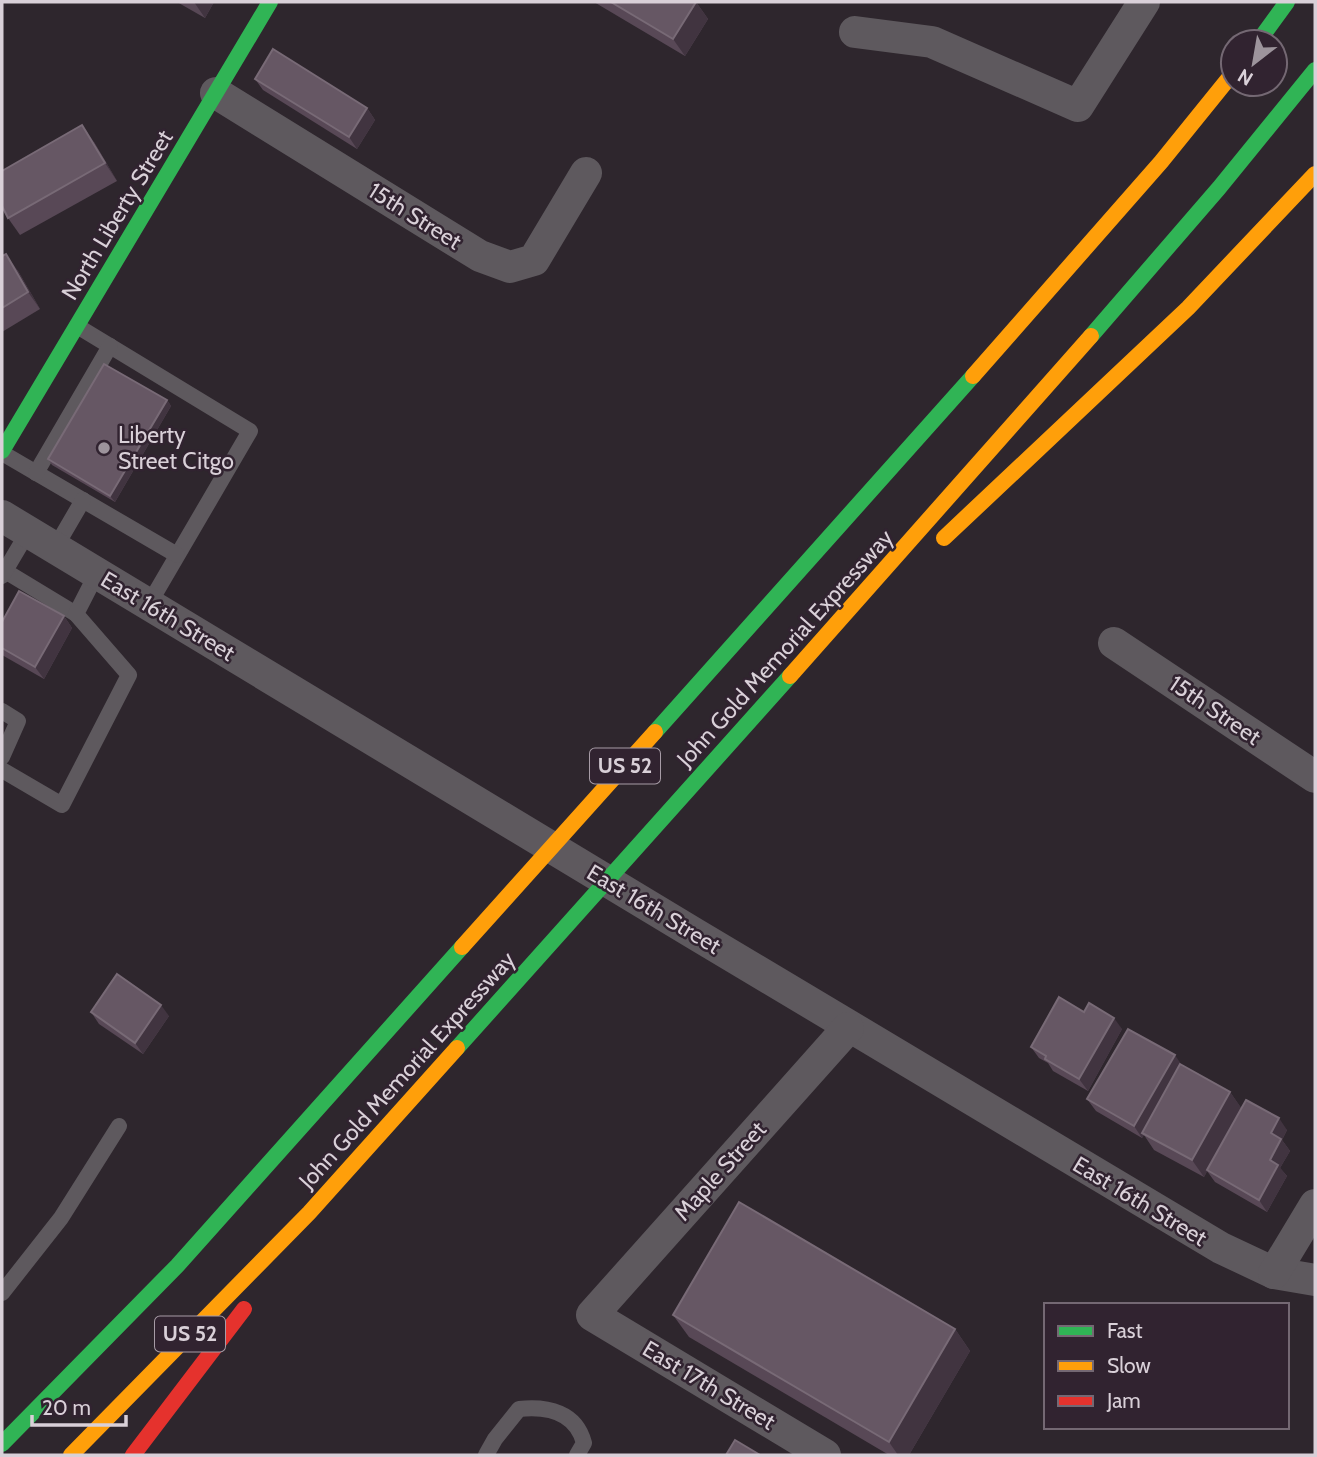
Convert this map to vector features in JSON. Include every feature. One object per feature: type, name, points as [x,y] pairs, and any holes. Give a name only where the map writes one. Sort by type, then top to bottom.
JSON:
[{"type":"main road","name":"North Liberty Street","points":[[2,452],[270,2]]},
{"type":"main road","points":[[1268,28],[1287,2]]},
{"type":"main road","name":"John Gold Memorial Expressway","points":[[71,1455],[309,1213],[1016,423],[1219,188],[1315,70]]},
{"type":"main road","name":"John Gold Memorial Expressway","points":[[2,1444],[177,1266],[1022,321],[1161,162],[1219,90]]},
{"type":"main road","points":[[934,547],[1188,308],[1315,174]]},
{"type":"main road","points":[[761,709],[883,595]]},
{"type":"main road","points":[[133,1455],[261,1286],[309,1213]]},
{"type":"street","points":[[855,32],[932,42],[1078,106],[1144,2]]},
{"type":"street","name":"15th Street","points":[[216,93],[480,256],[510,267],[534,260],[586,173]]},
{"type":"street","name":"East 16th Street","points":[[15,524],[479,802],[848,1028],[1220,1248],[1274,1273],[1315,1280]]},
{"type":"street","name":"15th Street","points":[[1114,643],[1315,777]]},
{"type":"street","name":"Maple Street","points":[[592,1315],[848,1028]]},
{"type":"street","points":[[1274,1273],[1315,1205]]},
{"type":"street","name":"East 17th Street","points":[[592,1315],[825,1455]]},
{"type":"lane","points":[[77,326],[250,431],[149,604]]},
{"type":"lane","points":[[37,473],[91,390],[110,346]]},
{"type":"lane","points":[[160,399],[170,383]]},
{"type":"lane","points":[[2,452],[94,502],[177,555]]},
{"type":"lane","points":[[55,548],[94,502]]},
{"type":"lane","points":[[2,770],[62,804],[129,675],[76,614],[3,573],[15,524]]},
{"type":"lane","points":[[76,614],[97,573]]},
{"type":"lane","points":[[2,711],[18,721],[2,757]]},
{"type":"lane","points":[[2,1293],[61,1217],[118,1126]]},
{"type":"lane","points":[[486,1455],[519,1409],[536,1407],[557,1411],[580,1429],[584,1443],[577,1455]]},
{"type":"building","points":[[611,2],[696,2],[673,39]]},
{"type":"building","points":[[273,49],[367,108],[349,137],[255,79]]},
{"type":"building","points":[[82,125],[105,163],[8,218],[2,206],[2,171]]},
{"type":"building","points":[[6,254],[28,292],[2,308],[2,256]]},
{"type":"building","name":"Liberty Street Citgo","points":[[104,364],[167,400],[110,496],[48,459]]},
{"type":"building","points":[[19,591],[64,616],[35,667],[2,648],[2,622]]},
{"type":"building","points":[[117,974],[161,1005],[135,1043],[91,1012]]},
{"type":"building","points":[[1059,997],[1084,1012],[1089,1003],[1114,1018],[1079,1079],[1045,1059],[1046,1056],[1031,1047]]},
{"type":"building","points":[[1128,1029],[1175,1055],[1134,1126],[1087,1099]]},
{"type":"building","points":[[1180,1064],[1230,1092],[1192,1160],[1142,1133]]},
{"type":"building","points":[[1246,1100],[1279,1118],[1271,1133],[1281,1139],[1270,1160],[1278,1165],[1259,1200],[1207,1170]]},
{"type":"building","points":[[739,1202],[955,1329],[889,1442],[673,1315]]},
{"type":"building","points":[[735,1440],[760,1455],[726,1455]]},
{"type":"traffic: fast","points":[[2,451],[270,2]]},
{"type":"traffic: fast","points":[[1268,28],[1287,2]]},
{"type":"traffic: fast","points":[[1091,336],[1219,188],[1315,70]]},
{"type":"traffic: fast","points":[[655,732],[973,376]]},
{"type":"traffic: fast","points":[[457,1048],[790,676]]},
{"type":"traffic: fast","points":[[2,1444],[177,1266],[462,947]]},
{"type":"traffic: slow","points":[[973,376],[1161,162],[1219,90]]},
{"type":"traffic: slow","points":[[944,538],[1188,308],[1315,174]]},
{"type":"traffic: slow","points":[[790,676],[1091,336]]},
{"type":"traffic: slow","points":[[462,947],[655,732]]},
{"type":"traffic: slow","points":[[71,1455],[309,1213],[457,1048]]},
{"type":"traffic: jam","points":[[133,1455],[244,1309]]},
{"type":"place","name":"Liberty Street Citgo","points":[[104,448]]}]
